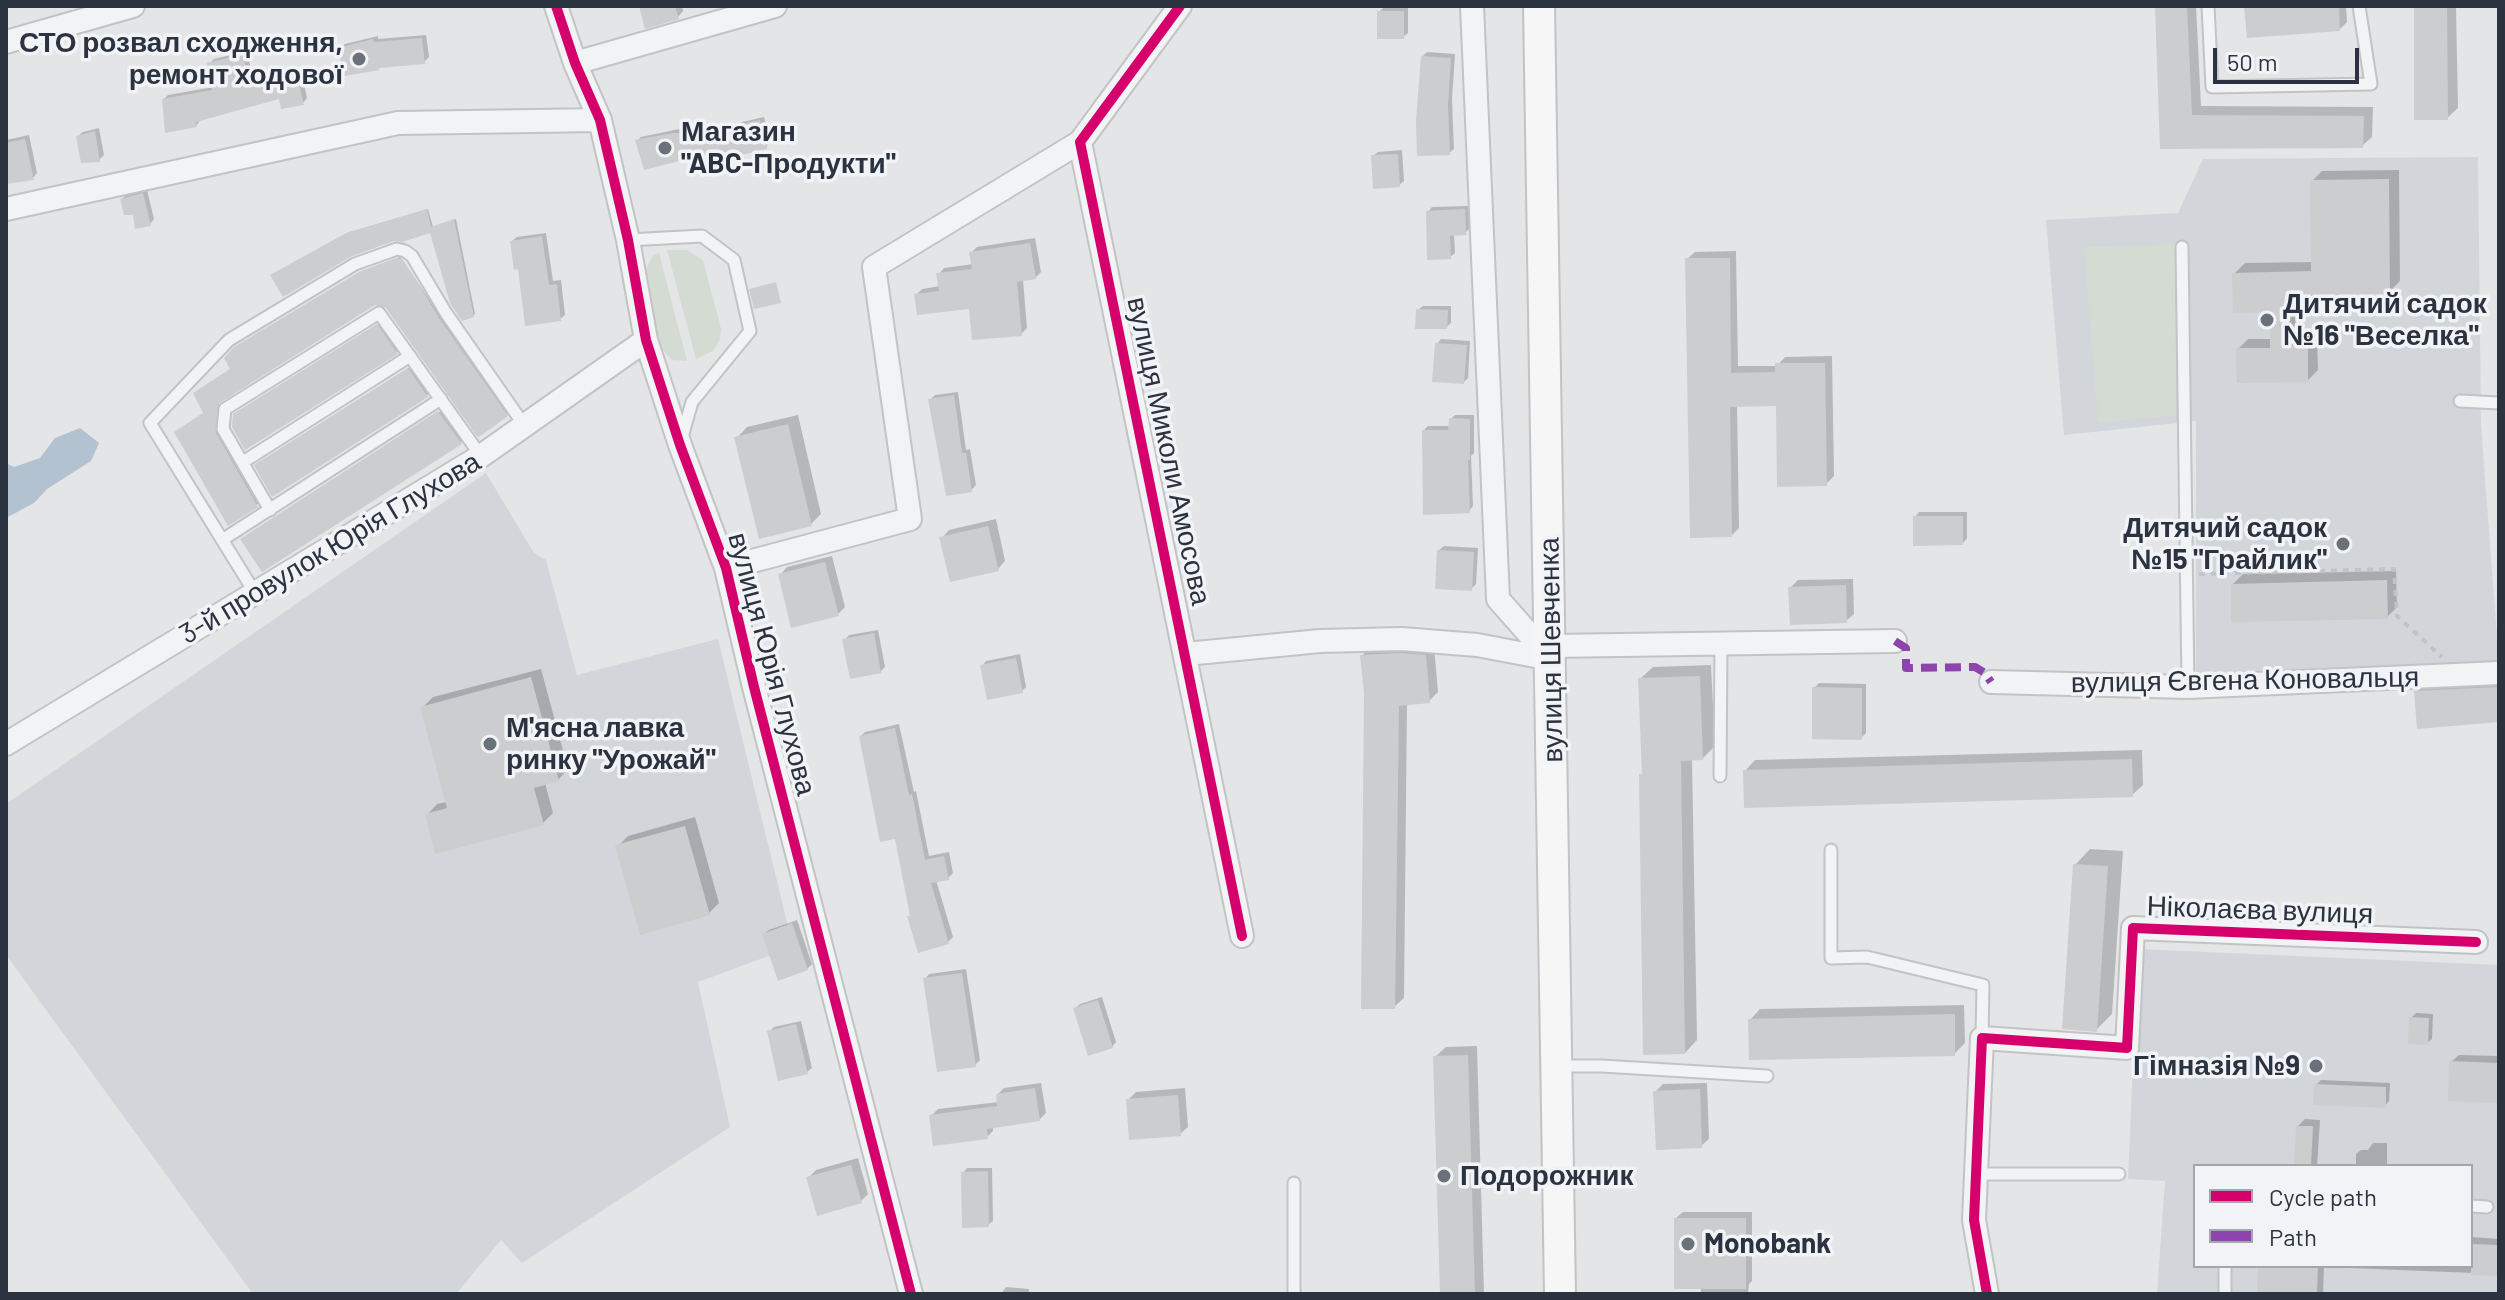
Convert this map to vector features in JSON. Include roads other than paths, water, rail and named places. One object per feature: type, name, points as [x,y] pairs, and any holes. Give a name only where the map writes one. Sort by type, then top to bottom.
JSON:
[{"type":"main road","name":"вулиця Шевченка","points":[[1539,6],[1560,1294]]},
{"type":"street","points":[[6,42],[133,6]]},
{"type":"street","name":"вулиця Юрія Глухова","points":[[556,6],[575,63],[600,120],[628,240],[646,340],[680,445],[726,568],[911,1294]]},
{"type":"street","points":[[575,63],[775,6]]},
{"type":"street","points":[[1080,142],[1180,6]]},
{"type":"street","points":[[1472,6],[1498,599],[1551,653]]},
{"type":"street","points":[[6,209],[398,123],[600,120]]},
{"type":"street","name":"вулиця Юрія Глухова","points":[[726,568],[910,519],[874,267],[1080,142]]},
{"type":"street","name":"вулиця Миколи Амосова","points":[[1080,142],[1242,936]]},
{"type":"street","name":"3-й провулок Юрія Глухова","points":[[6,744],[481,456],[646,340]]},
{"type":"street","points":[[1186,654],[1320,641],[1402,639],[1551,653],[1895,641]]},
{"type":"street","name":"вулиця Євгена Коновальця","points":[[1991,682],[2188,687],[2499,673]]},
{"type":"street","name":"Ніколаєва вулиця","points":[[1982,1038],[2127,1048],[2133,928],[2476,942]]},
{"type":"street","points":[[1982,1038],[1974,1220],[1987,1294]]},
{"type":"lane","points":[[2208,6],[2212,87],[2371,84],[2359,6]]},
{"type":"lane","points":[[628,240],[702,236],[734,260],[750,331],[692,402],[680,445]]},
{"type":"lane","points":[[2182,247],[2188,687]]},
{"type":"lane","points":[[255,593],[150,423],[229,340],[355,264],[397,249],[412,256],[446,313],[524,425]]},
{"type":"lane","points":[[270,510],[223,429],[225,409],[379,313],[481,456]]},
{"type":"lane","points":[[243,462],[410,356]]},
{"type":"lane","points":[[222,540],[441,399]]},
{"type":"lane","points":[[2460,401],[2499,403]]},
{"type":"lane","points":[[1720,776],[1721,645]]},
{"type":"lane","points":[[1831,850],[1831,958],[1867,957],[1983,985],[1982,1038]]},
{"type":"lane","points":[[1558,1066],[1767,1076]]},
{"type":"lane","points":[[1976,1174],[2119,1174]]},
{"type":"lane","points":[[1294,1183],[1294,1294]]},
{"type":"lane","points":[[2473,1206],[2487,1207]]},
{"type":"lane","points":[[2225,1268],[2225,1294]]},
{"type":"water","points":[[80,428],[99,443],[91,461],[47,489],[34,503],[6,518],[6,463],[14,467],[40,458],[55,438]]},
{"type":"place","name":"СТО розвал сходження, ремонт ходової","points":[[359,59]]},
{"type":"place","name":"Магазин \"ABC-Продукти\"","points":[[665,148]]},
{"type":"place","name":"Дитячий садок №16 \"Веселка\"","points":[[2267,320]]},
{"type":"place","name":"Дитячий садок №15 \"Грайлик\"","points":[[2343,544]]},
{"type":"place","name":"М'ясна лавка ринку \"Урожай\"","points":[[490,744]]},
{"type":"place","name":"Гімназія №9","points":[[2316,1066]]},
{"type":"place","name":"Подорожник","points":[[1444,1176]]},
{"type":"place","name":"Monobank","points":[[1688,1244]]}]
